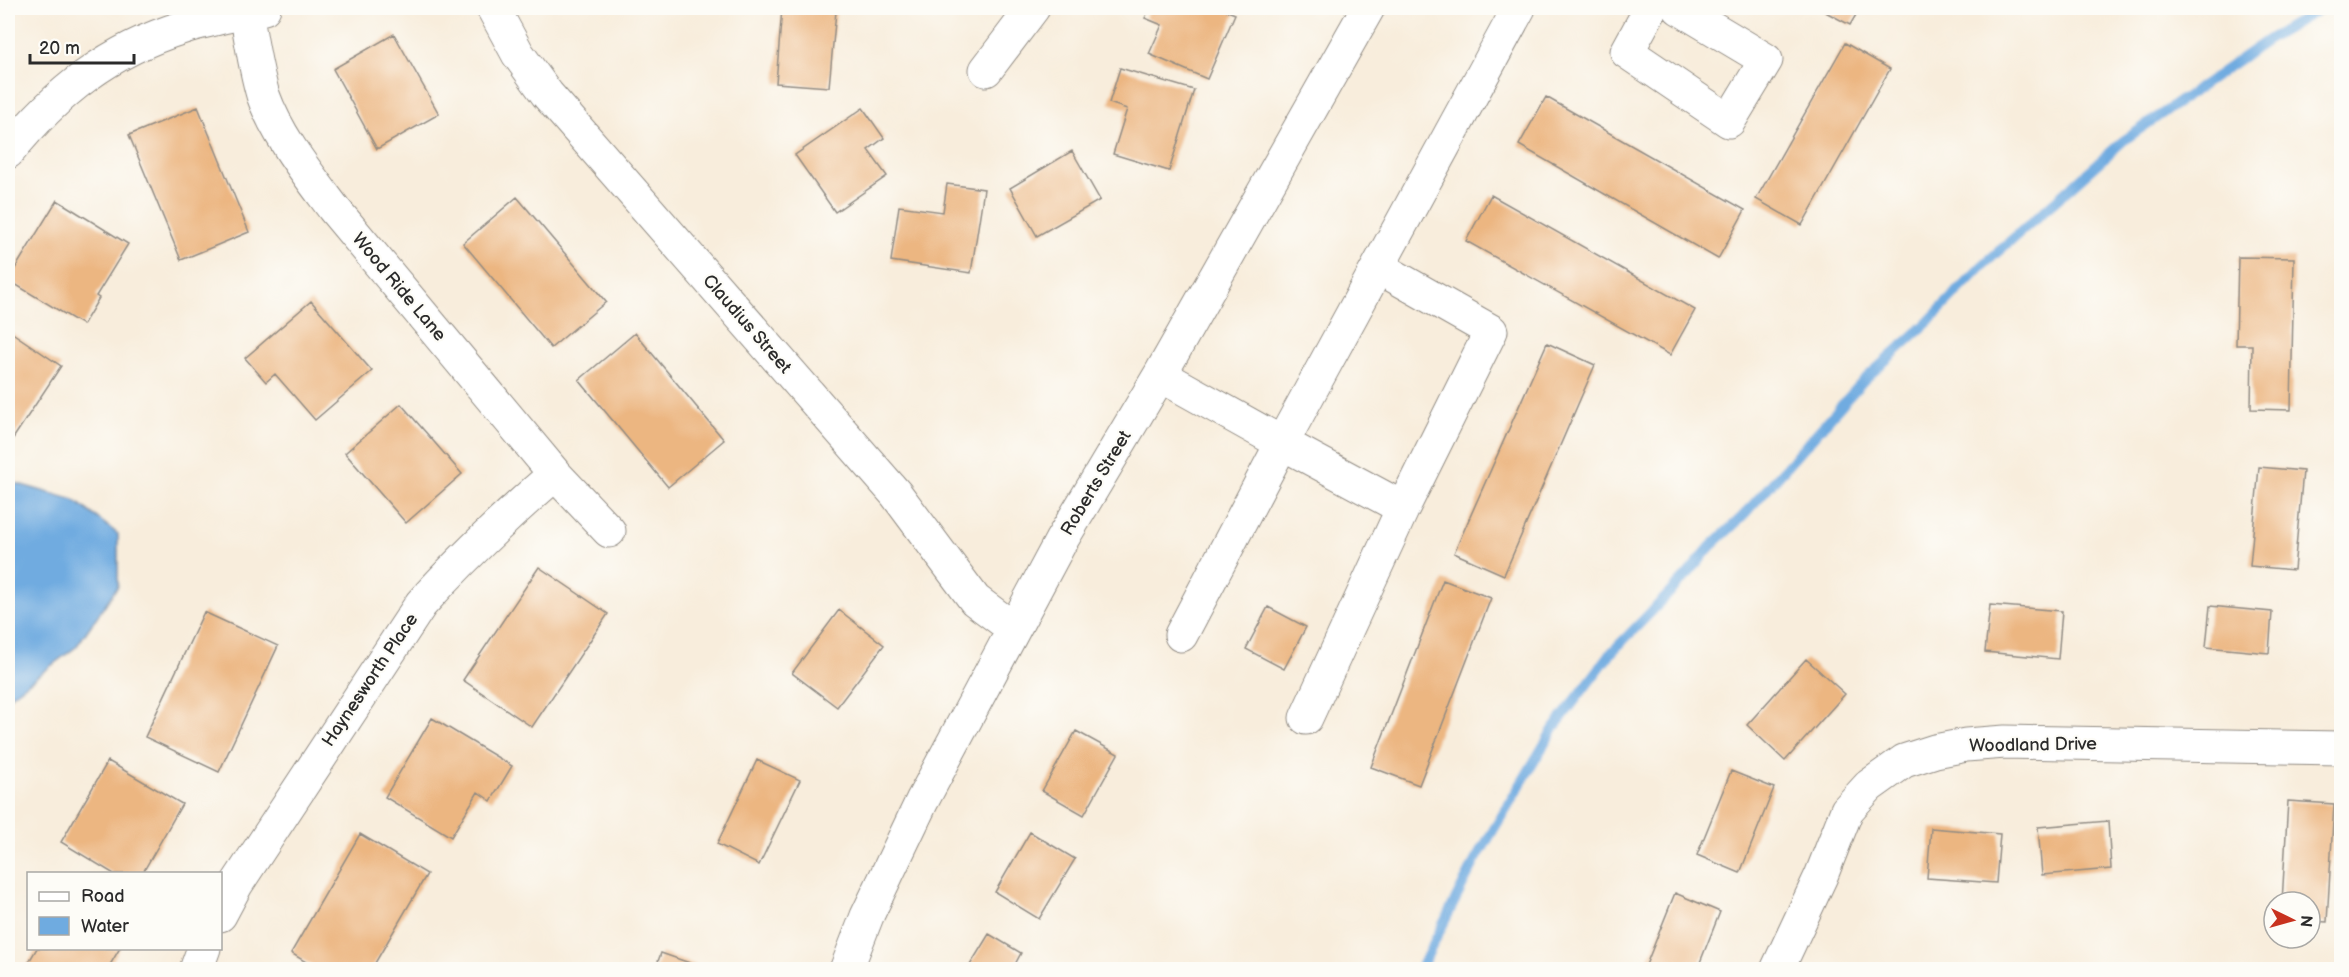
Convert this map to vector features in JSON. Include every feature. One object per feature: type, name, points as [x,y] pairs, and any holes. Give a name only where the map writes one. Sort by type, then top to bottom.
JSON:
[{"type":"street","name":"Claudius Street","points":[[493,8],[518,54],[547,93],[896,494],[975,600],[1014,629]]},
{"type":"street","points":[[986,70],[1033,8]]},
{"type":"street","name":"Roberts Street","points":[[846,969],[867,916],[922,801],[1061,541],[1160,375],[1368,8]]},
{"type":"street","points":[[1181,635],[1282,443],[1519,8]]},
{"type":"street","points":[[1651,8],[1627,52],[1729,121],[1766,60],[1679,8]]},
{"type":"street","points":[[8,152],[31,123],[66,89],[106,62],[144,42],[184,28],[255,10]]},
{"type":"street","name":"Wood Ride Lane","points":[[255,10],[264,95],[280,132],[308,174],[334,209],[555,474],[609,531]]},
{"type":"street","points":[[1306,718],[1403,508],[1491,331],[1378,267]]},
{"type":"street","points":[[1160,375],[1403,508]]},
{"type":"street","name":"Haynesworth Place","points":[[222,911],[236,885],[421,604],[458,563],[555,474]]},
{"type":"street","name":"Woodland Drive","points":[[1777,969],[1821,876],[1847,810],[1869,786],[1904,761],[1935,750],[2005,742],[2342,748]]},
{"type":"street","points":[[196,969],[203,950]]},
{"type":"water","points":[[8,481],[74,500],[118,534],[118,586],[76,647],[8,698]]},
{"type":"building","points":[[782,8],[836,11],[829,87],[776,83]]},
{"type":"building","points":[[1150,8],[1220,8],[1235,14],[1207,79],[1149,54],[1162,25],[1145,18]]},
{"type":"building","points":[[1818,8],[1860,8],[1850,25]]},
{"type":"building","points":[[394,34],[439,114],[377,149],[333,69]]},
{"type":"building","points":[[1845,43],[1890,69],[1802,225],[1756,199]]},
{"type":"building","points":[[1120,68],[1194,90],[1169,171],[1113,154],[1127,109],[1109,103]]},
{"type":"building","points":[[1546,97],[1745,210],[1718,259],[1519,145]]},
{"type":"building","points":[[198,107],[249,232],[181,260],[129,135]]},
{"type":"building","points":[[863,108],[884,138],[868,150],[887,176],[835,212],[795,155]]},
{"type":"building","points":[[1072,151],[1100,200],[1037,236],[1010,188]]},
{"type":"building","points":[[947,184],[984,189],[971,273],[891,261],[899,206],[943,212]]},
{"type":"building","points":[[1491,195],[1695,310],[1670,355],[1466,241]]},
{"type":"building","points":[[517,197],[606,302],[551,348],[463,243]]},
{"type":"building","points":[[57,200],[128,244],[96,296],[99,298],[83,325],[8,280]]},
{"type":"building","points":[[2238,257],[2294,258],[2291,410],[2251,409],[2252,345],[2236,345]]},
{"type":"building","points":[[311,301],[372,371],[315,420],[275,374],[266,382],[245,358]]},
{"type":"building","points":[[8,330],[61,366],[10,443],[8,442]]},
{"type":"building","points":[[635,333],[724,440],[668,487],[579,380]]},
{"type":"building","points":[[1547,343],[1595,365],[1504,575],[1454,553]]},
{"type":"building","points":[[401,404],[462,474],[406,523],[345,453]]},
{"type":"building","points":[[2259,467],[2303,471],[2294,570],[2250,566]]},
{"type":"building","points":[[539,567],[608,614],[532,727],[463,680]]},
{"type":"building","points":[[1443,580],[1491,598],[1419,785],[1371,767]]},
{"type":"building","points":[[1990,605],[2062,611],[2058,659],[1985,652]]},
{"type":"building","points":[[2210,606],[2272,612],[2269,653],[2206,647]]},
{"type":"building","points":[[1268,607],[1306,627],[1284,669],[1246,649]]},
{"type":"building","points":[[839,610],[884,645],[837,707],[792,673]]},
{"type":"building","points":[[204,612],[278,646],[219,772],[145,737]]},
{"type":"building","points":[[1806,659],[1845,694],[1785,761],[1747,725]]},
{"type":"building","points":[[432,718],[512,766],[491,801],[478,792],[451,837],[385,797]]},
{"type":"building","points":[[1076,731],[1118,754],[1084,815],[1042,791]]},
{"type":"building","points":[[757,760],[800,780],[759,865],[717,844]]},
{"type":"building","points":[[108,761],[182,804],[143,872],[111,872],[61,842]]},
{"type":"building","points":[[1731,771],[1774,788],[1740,873],[1697,855]]},
{"type":"building","points":[[2288,801],[2334,804],[2327,922],[2322,922],[2322,890],[2283,890]]},
{"type":"building","points":[[2108,821],[2111,869],[2042,875],[2038,827]]},
{"type":"building","points":[[1931,828],[2000,834],[1996,883],[1927,878]]},
{"type":"building","points":[[1030,832],[1075,859],[1039,919],[995,892]]},
{"type":"building","points":[[360,834],[427,874],[371,970],[319,970],[291,953]]},
{"type":"building","points":[[1675,893],[1720,912],[1697,970],[1644,970]]},
{"type":"building","points":[[989,934],[1021,953],[1012,970],[967,970]]},
{"type":"building","points":[[36,950],[119,950],[107,970],[24,970]]},
{"type":"building","points":[[661,953],[707,969],[707,970],[655,970]]},
{"type":"waterway","points":[[1420,970],[1475,861],[1554,728],[1611,653],[1688,574],[1710,547],[1741,518],[1864,380],[1926,324],[1982,266],[2123,141],[2269,39],[2322,8]]}]
